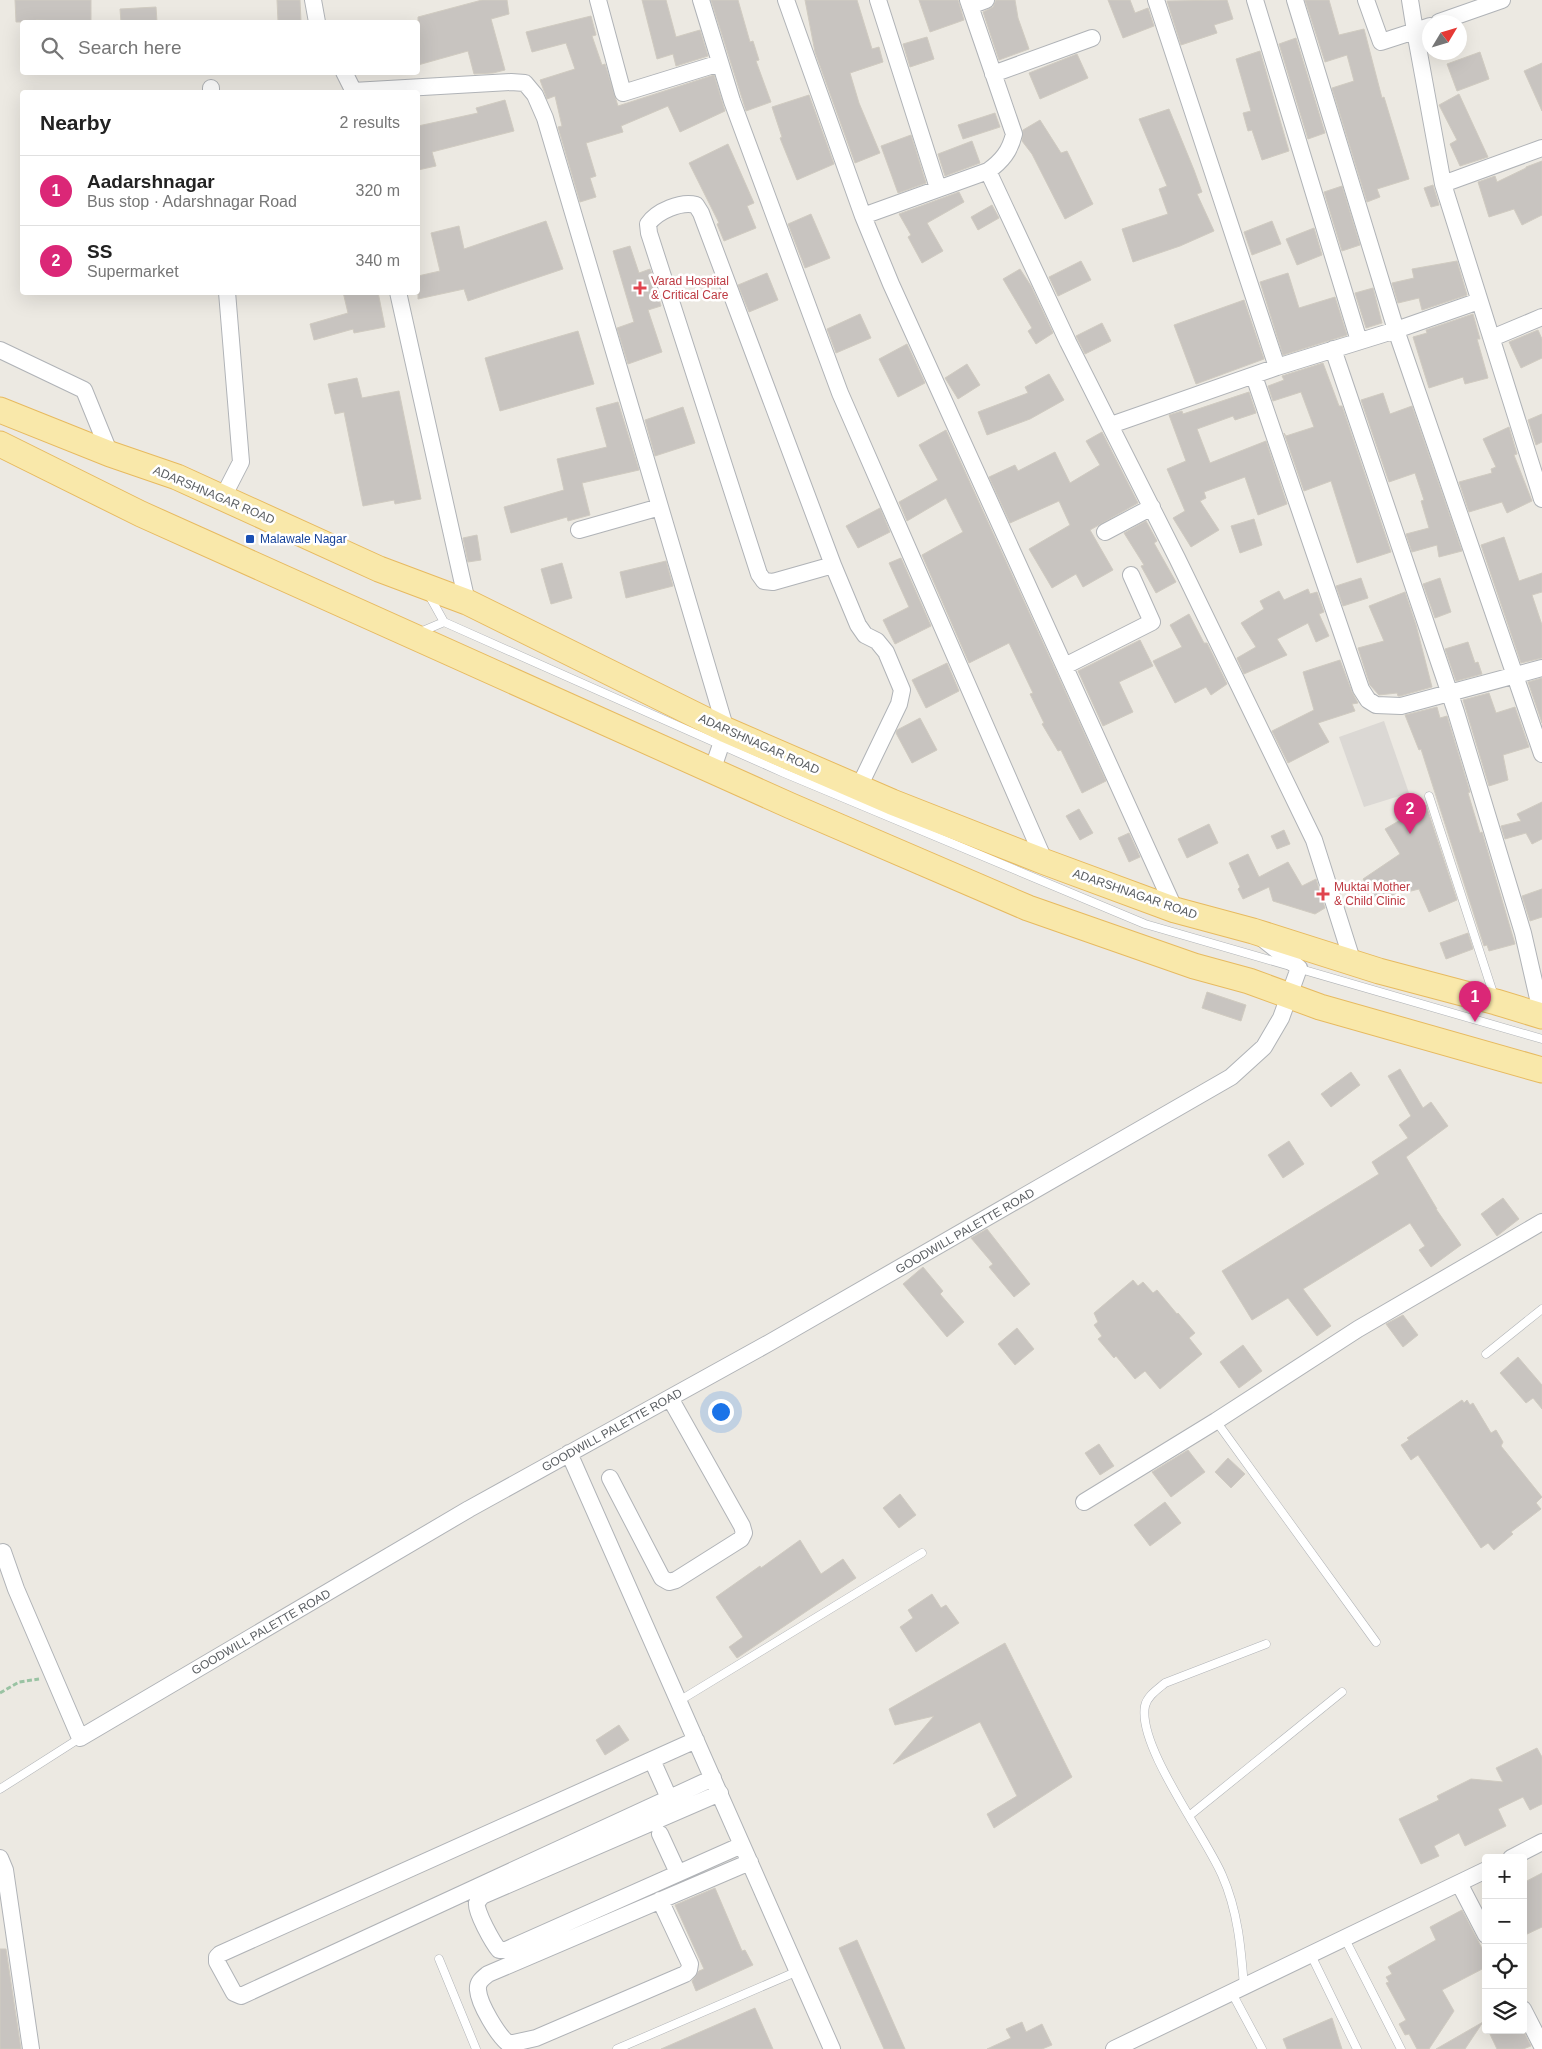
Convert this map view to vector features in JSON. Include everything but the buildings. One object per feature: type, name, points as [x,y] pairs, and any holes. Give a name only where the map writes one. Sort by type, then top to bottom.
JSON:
[{"type":"main road","name":"ADARSHNAGAR ROAD","points":[[0,410],[110,454],[178,477],[379,569],[468,602],[724,737],[859,787],[1045,862],[1176,910],[1253,931],[1353,963],[1542,1016]]},
{"type":"main road","points":[[0,444],[141,514],[712,770],[1028,908],[1194,966],[1320,1006],[1542,1070]]},
{"type":"street","points":[[313,0],[317,20]]},
{"type":"street","points":[[598,0],[623,93],[720,63]]},
{"type":"street","points":[[701,0],[732,101],[840,393],[1045,862]]},
{"type":"street","points":[[786,0],[863,216],[891,284],[1176,910]]},
{"type":"street","points":[[878,0],[938,188]]},
{"type":"street","points":[[863,216],[988,171],[999,164],[1012,146],[1014,134],[969,3],[986,0]]},
{"type":"street","points":[[1156,0],[1276,367]]},
{"type":"street","points":[[1255,0],[1359,341]]},
{"type":"street","points":[[1294,0],[1396,330],[1542,754]]},
{"type":"street","points":[[1366,0],[1381,42],[1422,28],[1410,0]]},
{"type":"street","points":[[1459,15],[1502,0]]},
{"type":"street","points":[[993,74],[1092,38]]},
{"type":"street","points":[[1426,60],[1443,184],[1540,489]]},
{"type":"street","points":[[345,75],[352,90]]},
{"type":"street","points":[[385,90],[511,82],[525,84],[535,95],[545,118],[660,507],[724,737],[712,770]]},
{"type":"street","points":[[1443,184],[1542,148]]},
{"type":"street","points":[[988,171],[1068,342],[1152,507],[1314,840],[1353,963]]},
{"type":"street","points":[[833,565],[773,582],[764,581],[759,574],[649,234],[648,224],[653,217],[686,202],[696,204],[701,213],[833,565],[858,624],[865,635],[877,641],[886,652],[902,690],[899,704],[859,787]]},
{"type":"street","points":[[223,497],[241,462],[226,295]]},
{"type":"street","points":[[399,295],[468,602]]},
{"type":"street","points":[[1110,425],[1276,367],[1479,302]]},
{"type":"street","points":[[1492,338],[1542,317]]},
{"type":"street","points":[[1333,349],[1450,692],[1523,933],[1542,1016]]},
{"type":"street","points":[[0,350],[84,390],[110,454]]},
{"type":"street","points":[[1254,376],[1361,689],[1368,700],[1376,705],[1387,707],[1401,706],[1542,668]]},
{"type":"street","points":[[579,530],[660,507]]},
{"type":"street","points":[[1105,532],[1152,507]]},
{"type":"street","points":[[1064,666],[1152,622],[1131,575]]},
{"type":"street","points":[[1253,931],[1299,968]]},
{"type":"street","name":"GOODWILL PALETTE ROAD","points":[[80,1738],[469,1509],[778,1339],[1231,1077],[1264,1047],[1281,1018],[1299,968]]},
{"type":"street","points":[[1084,1502],[1216,1421],[1358,1329],[1542,1222]]},
{"type":"street","points":[[610,1478],[662,1578],[669,1582],[676,1580],[741,1539],[744,1533],[742,1526],[670,1398]]},
{"type":"street","points":[[569,1453],[832,2049]]},
{"type":"street","points":[[1,1551],[80,1738]]},
{"type":"street","points":[[696,1740],[220,1954],[217,1957],[217,1962],[234,1993],[240,1996],[669,1798],[716,1785]]},
{"type":"street","points":[[652,1760],[669,1798]]},
{"type":"street","points":[[716,1785],[482,1896],[477,1902],[477,1909],[494,1945],[499,1950],[506,1950],[742,1845]]},
{"type":"street","points":[[660,1834],[678,1872]]},
{"type":"street","points":[[1519,1854],[1542,1842]]},
{"type":"street","points":[[0,1858],[6,1870],[31,2049]]},
{"type":"street","points":[[660,1900],[690,1964],[689,1970],[685,1974],[536,2038],[509,2044],[500,2038],[487,2014],[478,1990],[480,1980],[488,1974],[660,1900],[750,1862]]},
{"type":"street","points":[[1114,2049],[1482,1872]]},
{"type":"street","points":[[1459,1883],[1482,1927]]},
{"type":"street","points":[[1527,2017],[1542,2046]]},
{"type":"lane","points":[[424,586],[444,622],[724,737],[1145,924],[1542,1039]]},
{"type":"lane","points":[[412,636],[444,622]]},
{"type":"lane","points":[[1429,796],[1496,1002]]},
{"type":"lane","points":[[1486,1354],[1542,1309]]},
{"type":"lane","points":[[1216,1421],[1376,1642]]},
{"type":"lane","points":[[679,1701],[922,1553]]},
{"type":"lane","points":[[1262,2049],[1238,1990],[1239,1928],[1231,1900],[1222,1874],[1154,1750],[1147,1725],[1145,1705],[1152,1694],[1165,1683],[1266,1644]]},
{"type":"lane","points":[[1189,1816],[1342,1692]]},
{"type":"lane","points":[[0,1789],[80,1738]]},
{"type":"lane","points":[[1345,1939],[1401,2049]]},
{"type":"lane","points":[[1311,1955],[1357,2049]]},
{"type":"lane","points":[[440,1959],[476,2049]]},
{"type":"lane","points":[[618,2049],[798,1971]]},
{"type":"path","points":[[0,1693],[19,1682],[54,1677]]},
{"type":"shaded area","points":[[1384,721],[1409,793],[1364,807],[1339,737]]},
{"type":"place","name":"Varad Hospital & Critical Care","points":[[640,288]]},
{"type":"place","name":"Malawale Nagar","points":[[250,539]]},
{"type":"place","name":"SS","points":[[1410,834]]},
{"type":"place","name":"Muktai Mother & Child Clinic","points":[[1323,894]]},
{"type":"place","name":"Aadarshnagar","points":[[1475,1022]]}]
